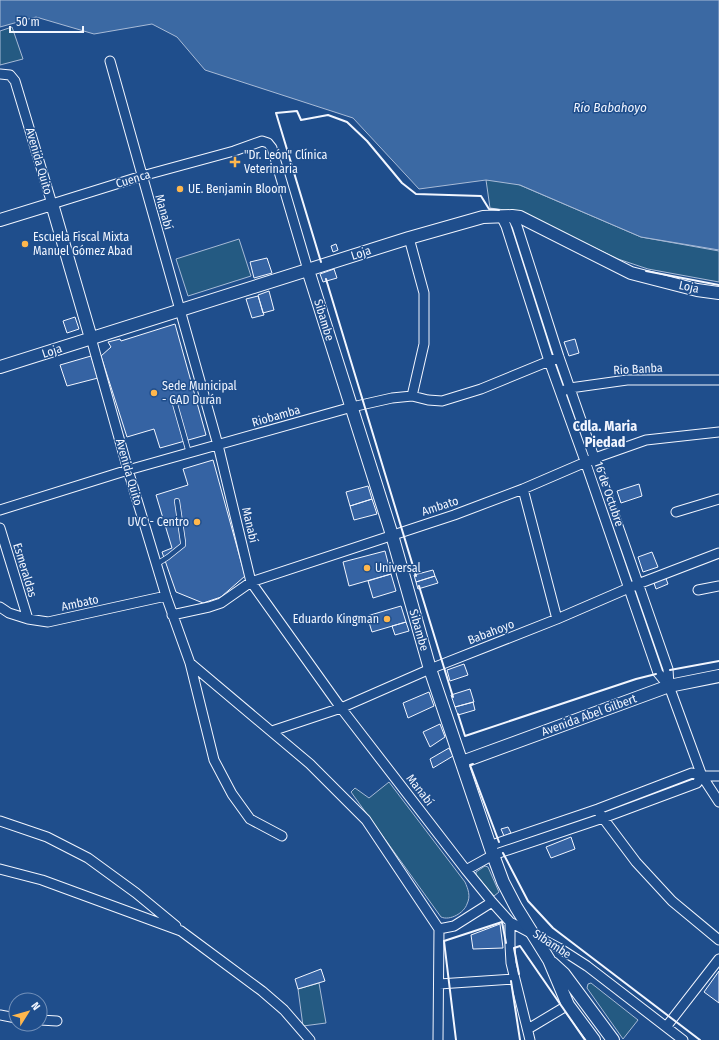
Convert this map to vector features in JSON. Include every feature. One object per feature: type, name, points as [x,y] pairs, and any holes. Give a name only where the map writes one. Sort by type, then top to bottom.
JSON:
[{"type":"street","name":"Manabí","points":[[110,61],[218,445],[251,582],[341,708],[466,870],[510,922],[531,932]]},
{"type":"street","name":"Avenida Quito","points":[[0,74],[10,75],[15,81],[156,564],[172,615],[190,663],[214,760],[232,794],[250,819],[282,836]]},
{"type":"street","name":"Cuenca","points":[[0,220],[142,176],[234,151],[262,141],[268,143]]},
{"type":"street","name":"Sibambe","points":[[268,143],[272,148],[308,270],[392,535],[430,669],[491,851],[503,882],[531,932],[587,966],[684,1040]]},
{"type":"street","name":"Loja","points":[[0,367],[409,238],[483,217],[507,216],[526,220],[631,274],[697,290],[719,293]]},
{"type":"street","name":"16 de Octubre","points":[[507,216],[517,226],[559,357],[668,669],[669,686],[702,776],[719,802]]},
{"type":"street","name":"16 de Octubre","points":[[507,216],[506,226],[548,361],[585,461],[658,673],[669,686]]},
{"type":"street","points":[[409,238],[424,293],[424,344],[412,396]]},
{"type":"street","name":"Riobamba","points":[[0,510],[128,470],[352,407],[392,398],[412,396],[428,400],[442,401],[481,389],[559,357]]},
{"type":"street","name":"Rio Banba","points":[[560,392],[570,388],[627,380],[719,380]]},
{"type":"street","name":"Ambato","points":[[172,615],[209,608],[221,603],[251,582],[454,515],[523,489],[585,461],[646,440],[719,432]]},
{"type":"street","points":[[523,489],[557,619]]},
{"type":"street","points":[[676,512],[719,499]]},
{"type":"street","name":"Esmeraldas","points":[[0,528],[28,619]]},
{"type":"street","name":"Babahoyo","points":[[272,731],[341,708],[430,669],[557,619],[638,584],[719,553]]},
{"type":"street","points":[[698,590],[719,586]]},
{"type":"street","name":"Ambato","points":[[0,606],[10,614],[48,622],[166,596]]},
{"type":"street","points":[[190,663],[310,764],[366,820],[438,929],[438,1040]]},
{"type":"street","name":"Avenida Abel Gilbert","points":[[462,762],[669,686],[719,676]]},
{"type":"street","points":[[466,870],[491,851],[692,773],[702,776],[719,776]]},
{"type":"street","points":[[491,851],[603,818],[697,783],[702,776]]},
{"type":"street","points":[[598,809],[636,862],[672,901],[719,940]]},
{"type":"street","points":[[0,821],[47,837],[88,858],[136,893],[181,930],[262,991],[284,1010],[310,1040]]},
{"type":"street","points":[[0,869],[42,880],[181,930]]},
{"type":"street","points":[[438,929],[454,926],[492,902]]},
{"type":"street","points":[[510,922],[512,963],[530,1040]]},
{"type":"street","points":[[531,932],[549,960],[568,1005],[594,1040]]},
{"type":"street","points":[[666,1027],[719,959]]},
{"type":"street","points":[[549,960],[564,974],[614,1040]]},
{"type":"street","points":[[439,984],[515,979]]},
{"type":"street","points":[[528,1029],[568,1005]]},
{"type":"street","points":[[48,1020],[56,1021]]},
{"type":"lane","points":[[173,397],[189,453]]},
{"type":"lane","points":[[156,564],[183,545],[177,501]]},
{"type":"shaded area","points":[[12,27],[23,59],[0,65],[0,31]]},
{"type":"shaded area","points":[[501,177],[641,237],[719,251],[719,282],[648,269],[618,259],[520,212],[490,208],[486,180]]},
{"type":"shaded area","points":[[239,239],[251,276],[188,296],[176,259]]},
{"type":"shaded area","points":[[389,782],[465,882],[469,893],[469,898],[465,907],[460,913],[448,918],[441,917],[351,792],[355,788],[369,798]]},
{"type":"shaded area","points":[[485,866],[488,867],[499,892],[494,896],[476,875],[476,872]]},
{"type":"shaded area","points":[[319,983],[326,1023],[303,1026],[298,989]]},
{"type":"shaded area","points":[[591,983],[638,1020],[623,1039],[587,988],[588,984]]},
{"type":"water","name":"Río Babahoyo","points":[[0,0],[719,0],[719,250],[641,237],[520,185],[486,180],[419,189],[353,118],[205,70],[177,37],[152,24],[94,34],[36,17],[0,27]]},
{"type":"building","points":[[336,244],[338,250],[333,252],[331,246]]},
{"type":"building","points":[[267,258],[272,273],[254,278],[250,262]]},
{"type":"building","points":[[334,269],[337,278],[323,282],[320,274]]},
{"type":"building","points":[[269,291],[274,310],[263,313],[258,295]]},
{"type":"building","points":[[258,296],[264,315],[252,318],[246,299]]},
{"type":"building","points":[[75,317],[79,329],[67,333],[63,321]]},
{"type":"building","name":"Sede Municipal - GAD Durán","points":[[175,324],[206,435],[160,448],[154,429],[127,437],[101,356],[111,347],[108,342],[120,339],[121,341]]},
{"type":"building","points":[[575,339],[579,353],[569,356],[564,342]]},
{"type":"building","points":[[91,356],[98,378],[67,386],[60,365]]},
{"type":"building","name":"UVC - Centro","points":[[213,460],[245,576],[221,597],[203,603],[176,592],[162,552],[172,548],[156,495],[188,485],[183,469]]},
{"type":"building","points":[[639,484],[642,496],[621,503],[617,491]]},
{"type":"building","points":[[368,486],[372,499],[350,506],[346,492]]},
{"type":"building","points":[[372,499],[377,514],[354,520],[350,506]]},
{"type":"building","name":"Universal","points":[[385,551],[391,574],[349,586],[343,562]]},
{"type":"building","points":[[652,552],[658,567],[643,572],[638,557]]},
{"type":"building","points":[[433,570],[435,576],[416,582],[414,575]]},
{"type":"building","points":[[391,574],[396,591],[373,598],[368,581]]},
{"type":"building","points":[[435,576],[438,583],[418,589],[416,582]]},
{"type":"building","points":[[665,576],[668,584],[656,589],[653,580]]},
{"type":"building","name":"Eduardo Kingman","points":[[401,606],[406,622],[372,632],[367,616]]},
{"type":"building","points":[[406,622],[409,631],[395,635],[392,626]]},
{"type":"building","points":[[464,664],[468,675],[450,681],[447,670]]},
{"type":"building","points":[[470,689],[474,702],[455,707],[451,695]]},
{"type":"building","points":[[429,692],[434,706],[408,718],[403,703]]},
{"type":"building","points":[[473,702],[475,710],[458,715],[455,707]]},
{"type":"building","points":[[440,724],[445,737],[430,747],[423,732]]},
{"type":"building","points":[[449,748],[453,756],[433,768],[430,759]]},
{"type":"building","points":[[508,827],[511,833],[504,836],[501,829]]},
{"type":"building","points":[[571,837],[575,849],[551,858],[546,847]]},
{"type":"building","points":[[500,924],[503,948],[473,949],[471,935]]},
{"type":"building","points":[[321,969],[325,981],[298,989],[295,979]]},
{"type":"building","points":[[719,971],[719,1003],[704,992]]},
{"type":"wall","points":[[321,262],[276,113],[297,111],[301,120],[328,115],[347,122],[367,141],[402,183],[416,194],[481,196],[489,209],[499,210]]},
{"type":"wall","points":[[646,271],[719,285]]},
{"type":"wall","points":[[326,279],[416,576]]},
{"type":"wall","points":[[419,586],[453,697]]},
{"type":"wall","points":[[670,670],[719,661]]},
{"type":"wall","points":[[458,714],[465,736],[636,679],[656,674]]},
{"type":"wall","points":[[473,764],[470,765],[499,842]]},
{"type":"wall","points":[[503,853],[528,901],[553,928],[700,1040]]},
{"type":"wall","points":[[456,1040],[444,941],[502,922],[506,943]]},
{"type":"wall","points":[[519,974],[514,948],[520,946],[585,1040]]},
{"type":"wall","points":[[511,981],[520,1040]]},
{"type":"place","name":"\"Dr. León\" Clínica Veterinaria","points":[[235,162]]},
{"type":"place","name":"UE. Benjamin Bloom","points":[[180,189]]},
{"type":"place","name":"Escuela Fiscal Mixta Manuel Gómez Abad","points":[[25,244]]},
{"type":"place","name":"Sede Municipal - GAD Durán","points":[[154,393]]},
{"type":"place","name":"UVC - Centro","points":[[197,522]]},
{"type":"place","name":"Universal","points":[[367,568]]},
{"type":"place","name":"Eduardo Kingman","points":[[387,619]]},
{"type":"district","name":"Cdla. Maria Piedad","points":[[605,434]]}]
